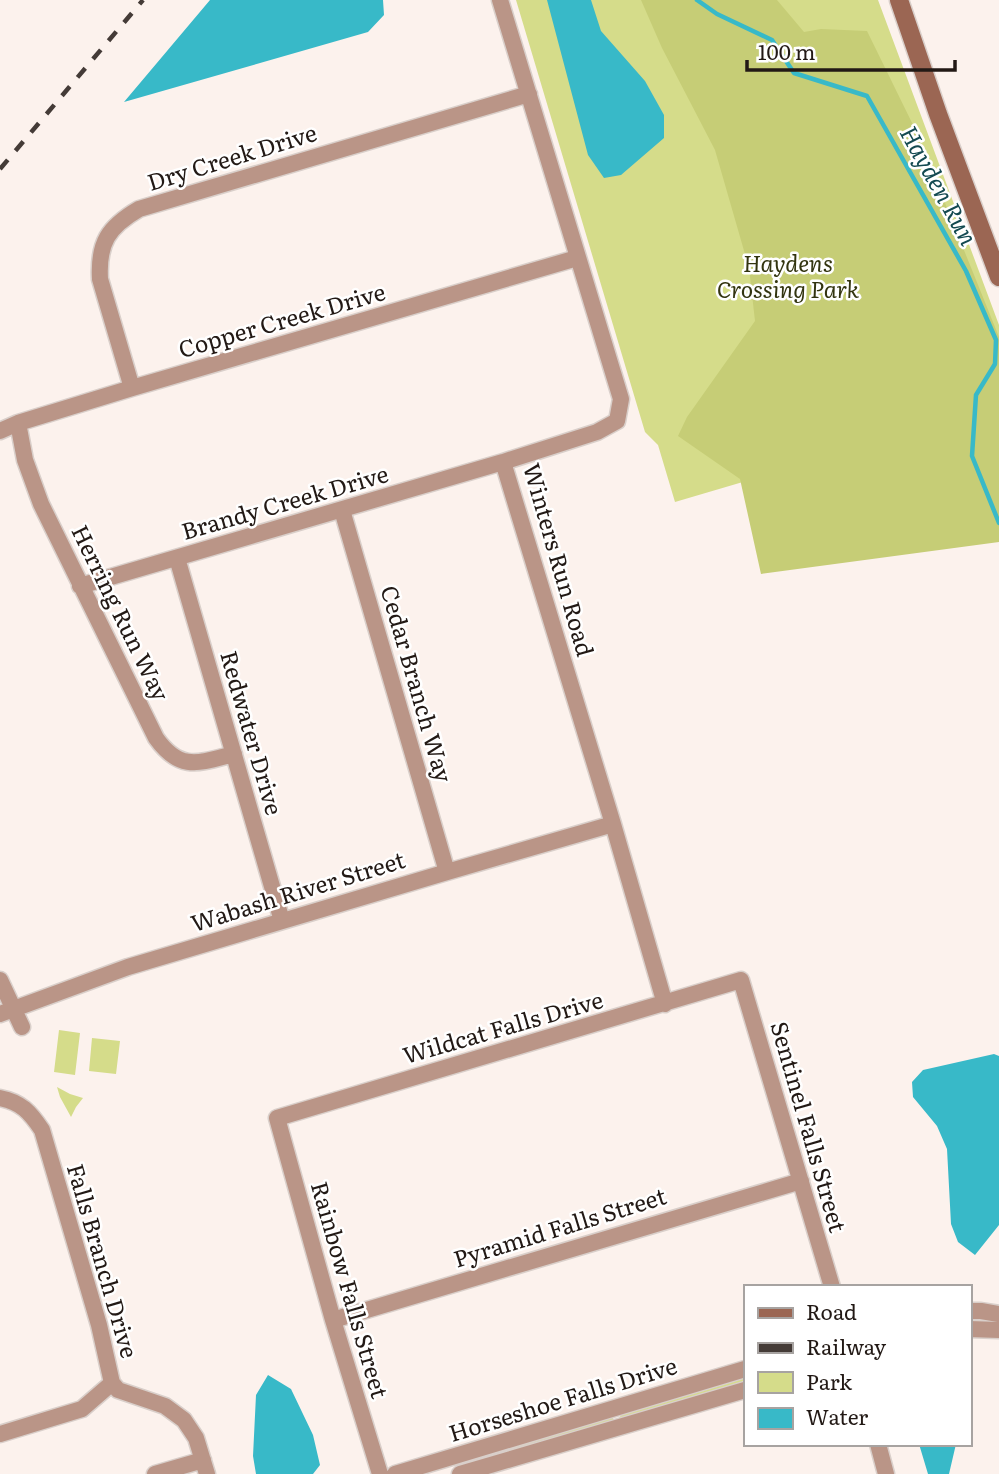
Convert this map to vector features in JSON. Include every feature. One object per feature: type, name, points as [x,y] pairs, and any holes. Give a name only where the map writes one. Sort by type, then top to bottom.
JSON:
[{"type":"main road","points":[[899,0],[999,277]]},
{"type":"street","name":"Winters Run Road","points":[[500,0],[621,399],[617,421],[597,432],[503,462],[613,824],[664,1004]]},
{"type":"street","name":"Dry Creek Drive","points":[[132,388],[100,279],[102,246],[122,219],[139,209],[529,94]]},
{"type":"street","name":"Copper Creek Drive","points":[[0,431],[132,388],[577,258]]},
{"type":"street","name":"Herring Run Way","points":[[18,423],[25,460],[41,504],[164,751],[178,760],[194,764],[234,754]]},
{"type":"street","name":"Brandy Creek Drive","points":[[80,586],[503,462]]},
{"type":"street","name":"Cedar Branch Way","points":[[342,510],[447,872]]},
{"type":"street","name":"Redwater Drive","points":[[177,558],[282,921]]},
{"type":"street","name":"Wabash River Street","points":[[7,1012],[128,967],[613,824]]},
{"type":"street","points":[[0,980],[7,1012],[22,1027]]},
{"type":"street","name":"Wildcat Falls Drive","points":[[277,1118],[741,981]]},
{"type":"street","name":"Sentinel Falls Street","points":[[741,981],[831,1285]]},
{"type":"street","name":"Falls Branch Drive","points":[[0,1098],[18,1104],[33,1117],[42,1130],[99,1325],[112,1382],[118,1390],[165,1406],[184,1420],[197,1438],[205,1467]]},
{"type":"street","name":"Rainbow Falls Street","points":[[277,1118],[333,1320],[380,1474]]},
{"type":"street","name":"Pyramid Falls Street","points":[[333,1320],[800,1181]]},
{"type":"street","points":[[971,1311],[999,1314]]},
{"type":"street","points":[[971,1329],[999,1330]]},
{"type":"street","name":"Horseshoe Falls Drive","points":[[395,1474],[744,1369]]},
{"type":"street","points":[[0,1434],[82,1409],[112,1382]]},
{"type":"street","name":"Horseshoe Falls Drive","points":[[460,1474],[744,1390]]},
{"type":"street","points":[[879,1446],[886,1474]]},
{"type":"street","points":[[155,1474],[205,1467]]},
{"type":"green space","name":"Haydens Crossing Park","points":[[516,0],[878,0],[999,325],[999,432],[985,411],[675,502],[658,445],[645,432]]},
{"type":"green space","name":"Haydens Crossing Park","points":[[641,0],[777,0],[804,32],[821,29],[867,31],[916,131],[999,337],[999,542],[761,574],[740,479],[678,436],[687,417],[755,321],[749,268],[715,150],[662,48]]},
{"type":"green space","points":[[59,1030],[80,1033],[75,1075],[54,1072]]},
{"type":"green space","points":[[92,1038],[120,1041],[116,1074],[89,1071]]},
{"type":"green space","points":[[57,1087],[83,1098],[71,1117],[60,1097]]},
{"type":"green space","points":[[744,1378],[744,1385],[621,1420],[619,1418],[622,1414]]},
{"type":"green space","points":[[612,1417],[615,1421],[476,1460],[477,1457]]},
{"type":"water","points":[[210,0],[383,0],[384,15],[368,32],[124,102]]},
{"type":"water","points":[[547,0],[591,0],[601,31],[645,81],[664,115],[664,138],[621,175],[604,178],[588,155]]},
{"type":"water","points":[[994,1054],[999,1056],[999,1225],[975,1255],[958,1242],[951,1224],[947,1149],[937,1126],[913,1097],[912,1082],[923,1070]]},
{"type":"water","points":[[268,1375],[291,1389],[313,1435],[320,1465],[313,1474],[256,1474],[253,1456],[256,1395]]},
{"type":"water","points":[[920,1446],[956,1446],[949,1474],[928,1474]]},
{"type":"waterway","name":"Hayden Run","points":[[697,0],[717,14],[772,40],[794,73],[867,96],[966,271],[996,340],[995,364],[976,395],[972,456],[999,523]]},
{"type":"railway","points":[[0,169],[143,0]]}]
